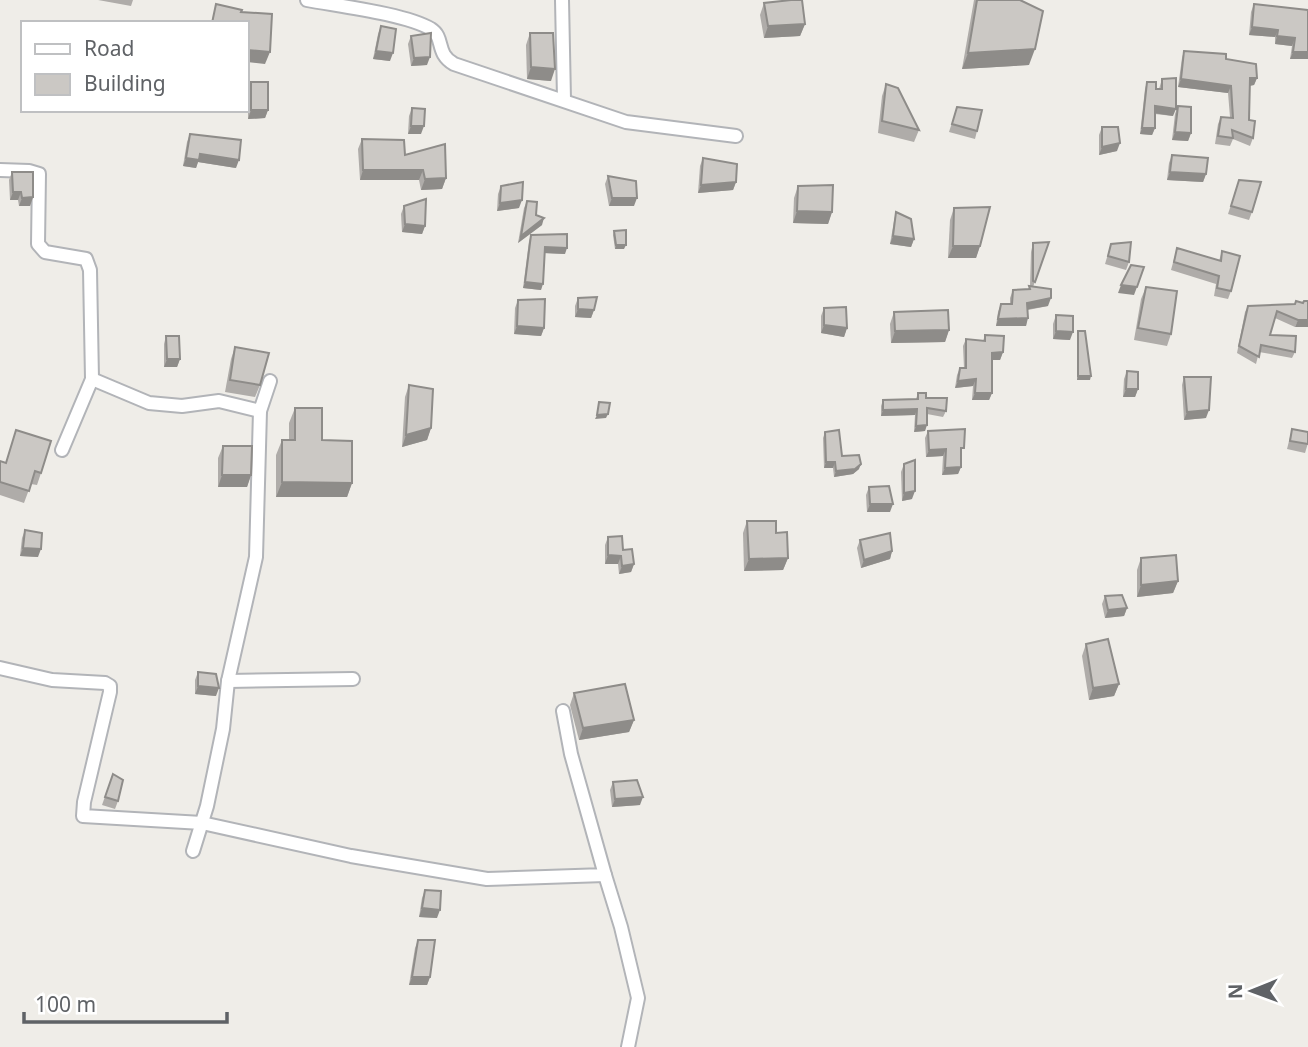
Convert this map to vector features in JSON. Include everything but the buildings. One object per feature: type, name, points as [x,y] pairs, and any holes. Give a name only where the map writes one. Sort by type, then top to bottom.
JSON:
[{"type":"street","points":[[307,0],[411,21],[435,31],[442,53],[454,64],[626,122],[736,136]]},
{"type":"street","points":[[562,0],[564,99]]},
{"type":"street","points":[[0,170],[39,174],[40,248],[45,252],[86,259],[90,270],[92,379],[62,450]]},
{"type":"street","points":[[92,379],[149,403],[182,406],[219,401],[260,411]]},
{"type":"street","points":[[193,850],[202,823],[223,729],[228,681],[256,556],[260,411],[270,381]]},
{"type":"street","points":[[0,668],[52,680],[105,683],[110,686],[83,816],[202,823],[351,856],[487,879],[605,874]]},
{"type":"street","points":[[228,681],[353,679]]},
{"type":"street","points":[[563,711],[571,754],[621,927],[638,998],[628,1047]]}]
